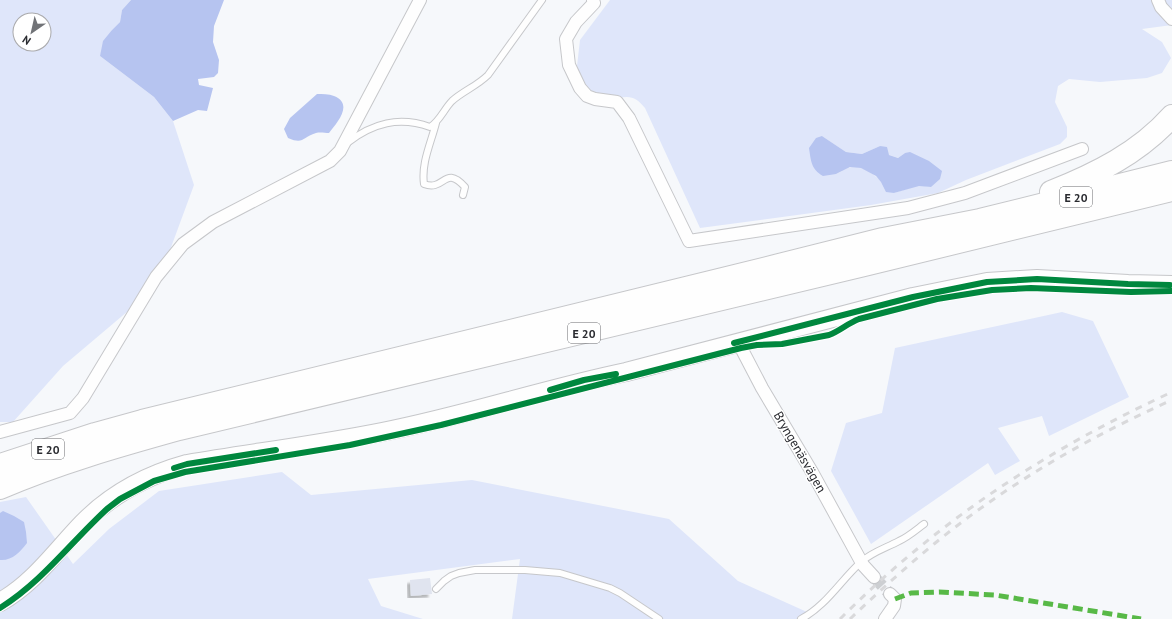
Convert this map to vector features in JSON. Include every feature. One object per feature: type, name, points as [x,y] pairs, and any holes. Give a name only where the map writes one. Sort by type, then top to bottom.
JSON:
[{"type":"highway","points":[[980,220],[1003,207],[1042,196],[1110,165],[1151,137],[1172,116]]},
{"type":"highway","name":"E 20","points":[[0,465],[95,434],[142,421],[883,239],[980,220],[1172,172]]},
{"type":"highway","name":"E 20","points":[[0,488],[50,468],[103,450],[179,430],[864,266],[1172,190]]},
{"type":"street","points":[[0,432],[70,413],[83,398],[156,277],[183,244],[213,222],[330,161],[342,148],[420,0]]},
{"type":"street","points":[[593,0],[594,3],[576,22],[566,39],[569,65],[580,88],[587,96],[595,99],[617,102],[629,118],[689,241],[908,208],[965,193],[1082,149]]},
{"type":"street","points":[[1158,0],[1161,7],[1172,19]]},
{"type":"street","points":[[0,602],[21,588],[82,524],[126,489],[166,470],[187,464],[382,432],[913,297],[987,282],[1037,279],[1128,284],[1163,284],[1160,280],[1172,278]]},
{"type":"street","name":"Bryngenäsvägen","points":[[738,342],[762,388],[812,472],[862,562],[874,577]]},
{"type":"street","points":[[885,619],[894,606],[895,599],[890,594]]},
{"type":"lane","points":[[342,148],[364,132],[381,124],[410,121],[430,127],[436,123],[452,101],[481,83],[488,75],[542,0]]},
{"type":"lane","points":[[436,123],[432,140],[425,158],[422,174],[424,184],[431,187],[438,185],[445,179],[452,177],[458,180],[465,187],[463,195]]},
{"type":"lane","points":[[801,619],[824,600],[862,562],[870,556],[900,541],[924,524]]},
{"type":"lane","points":[[436,589],[451,576],[470,571],[525,570],[560,573],[610,588],[659,619]]},
{"type":"shaded area","points":[[0,0],[131,0],[122,10],[120,22],[112,30],[100,56],[154,97],[173,121],[194,185],[163,269],[147,295],[63,366],[13,422],[0,422]]},
{"type":"shaded area","points":[[610,0],[1172,0],[1172,25],[1142,29],[1162,42],[1171,58],[1162,73],[1147,78],[1100,82],[1069,79],[1058,86],[1055,102],[1067,127],[1067,137],[1060,144],[966,180],[938,193],[871,205],[700,228],[645,108],[634,98],[619,98],[614,95],[597,94],[587,89],[581,81],[577,66],[580,40]],"holes":[[[822,136],[846,152],[862,154],[880,146],[889,155],[898,158],[905,153],[931,187],[919,185],[894,193],[869,172],[857,167],[847,168],[836,174]]]},
{"type":"shaded area","points":[[1062,312],[1093,321],[1129,397],[1049,436],[1042,416],[998,428],[1020,461],[995,475],[988,463],[871,544],[831,471],[846,423],[882,413],[895,348]]},
{"type":"shaded area","points":[[282,472],[311,495],[472,480],[669,519],[738,581],[807,612],[802,619],[512,619],[520,559],[368,579],[381,606],[423,619],[0,619],[0,502],[26,497],[73,564],[109,529],[159,491]]},
{"type":"water","points":[[131,0],[224,0],[214,26],[213,42],[219,60],[218,73],[214,77],[198,79],[199,85],[213,88],[207,111],[198,110],[173,121],[154,97],[100,56],[103,41],[120,22],[122,10]]},
{"type":"water","points":[[317,94],[332,95],[340,99],[343,104],[343,109],[342,114],[336,124],[329,133],[316,133],[300,141],[288,138],[284,129],[290,118]]},
{"type":"water","points":[[822,136],[846,152],[862,154],[880,146],[887,147],[889,155],[898,158],[905,153],[910,152],[929,161],[942,171],[940,179],[931,187],[919,186],[894,193],[886,192],[876,176],[861,168],[850,167],[836,174],[823,176],[816,170],[811,161],[809,148],[816,138]]},
{"type":"water","points":[[3,511],[24,522],[27,543],[19,553],[8,559],[0,560],[0,513]]},
{"type":"building","points":[[430,578],[432,594],[411,596],[410,580]]},
{"type":"tunnel","points":[[874,577],[890,594]]},
{"type":"railway","points":[[840,619],[877,583],[916,550],[955,519],[996,490],[1037,463],[1081,438],[1172,392]]},
{"type":"railway","points":[[850,619],[923,553],[961,522],[990,502],[1048,464],[1078,447],[1109,430],[1172,400]]},
{"type":"marked path","points":[[895,599],[911,593],[939,592],[995,595],[1141,619]]},
{"type":"cycle path","points":[[734,343],[913,297],[987,282],[1037,279],[1170,285]]},
{"type":"cycle path","points":[[0,608],[15,598],[43,574],[107,509],[120,499],[154,481],[185,472],[350,445],[441,425],[741,348],[757,345],[782,344],[829,335],[859,319],[937,299],[992,290],[1031,288],[1131,292],[1172,291]]},
{"type":"cycle path","points":[[550,390],[584,380],[616,374]]},
{"type":"cycle path","points":[[174,468],[187,464],[276,450]]}]
